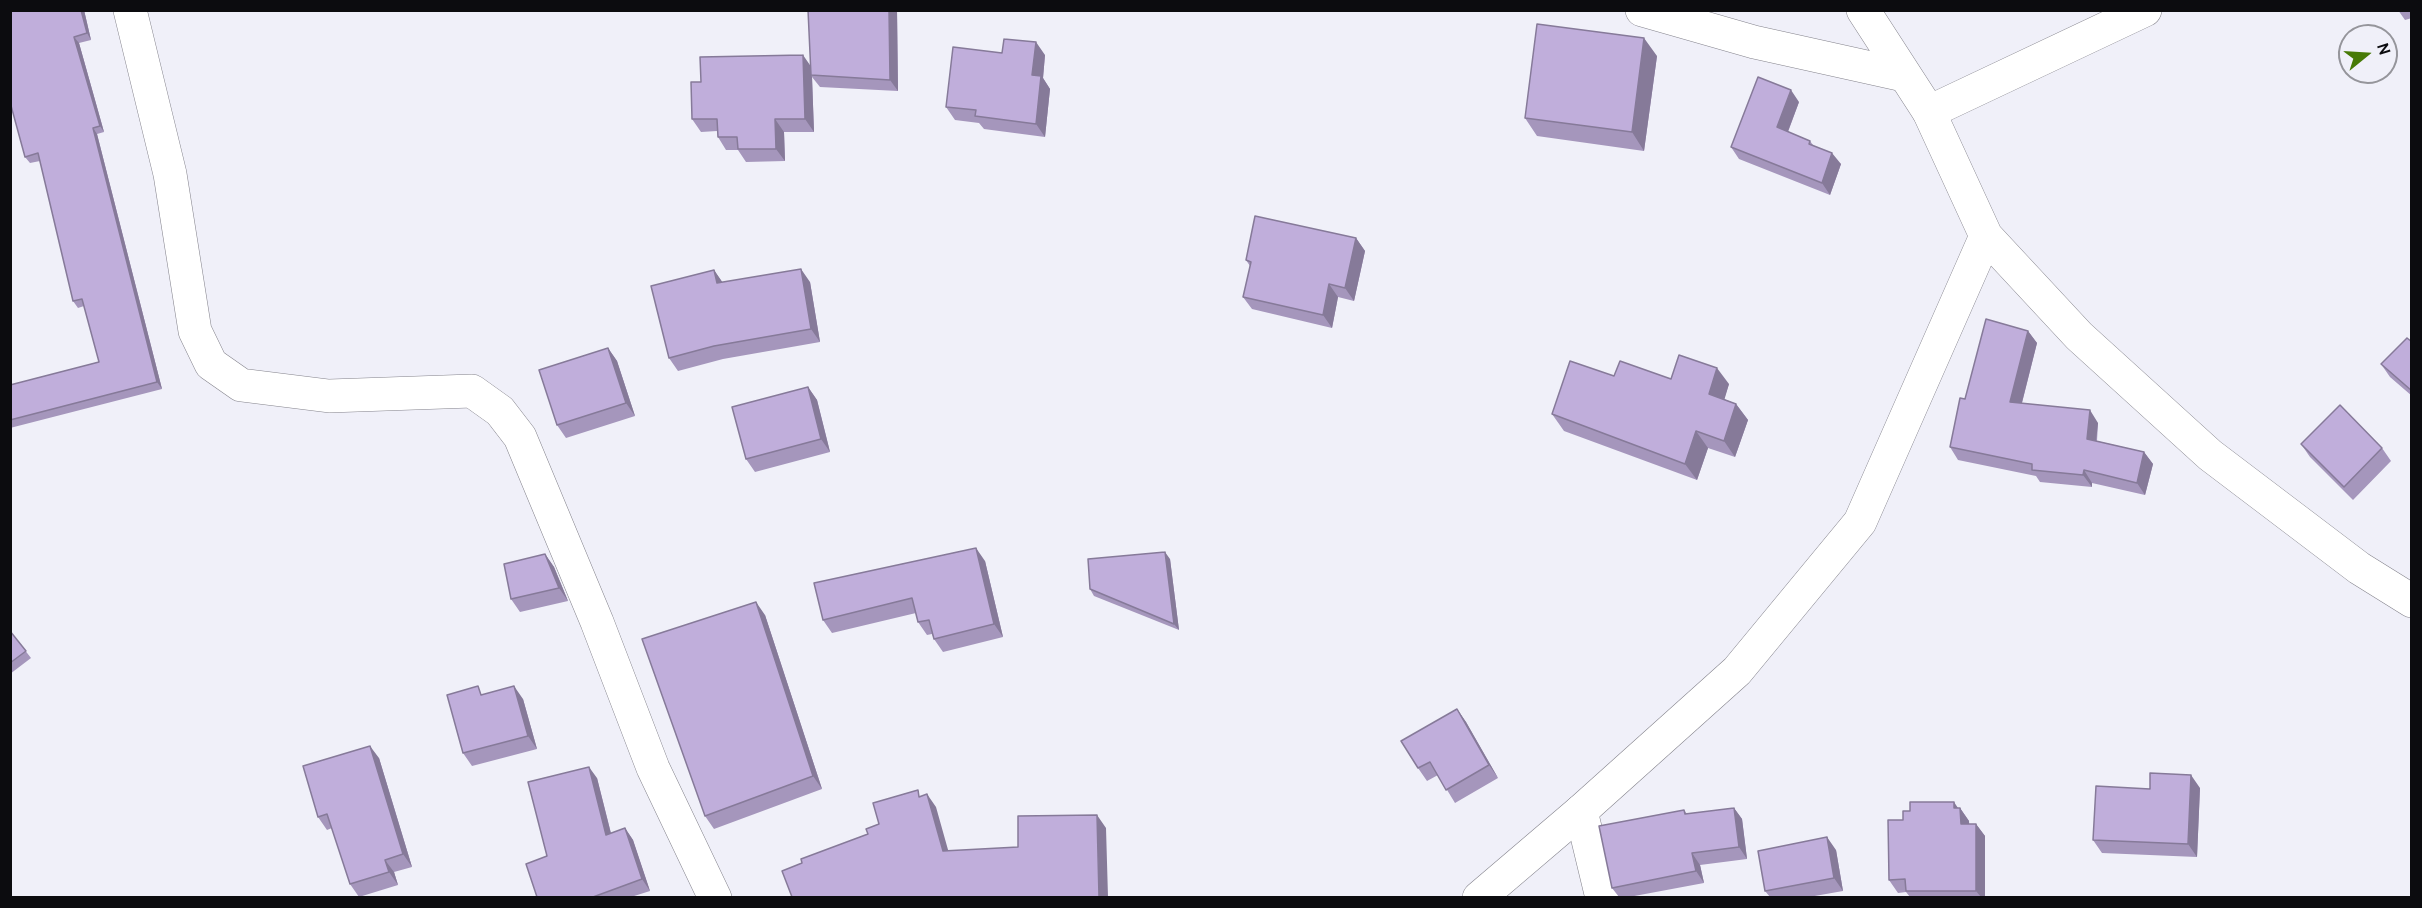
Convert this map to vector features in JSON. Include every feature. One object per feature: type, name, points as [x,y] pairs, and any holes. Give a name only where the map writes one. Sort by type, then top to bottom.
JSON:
[{"type":"street","points":[[130,10],[170,174],[195,332],[211,364],[241,385],[329,396],[472,390],[500,411],[520,437],[597,622],[653,768],[715,897]]},
{"type":"street","points":[[1642,10],[1754,42],[1903,75]]},
{"type":"street","points":[[1863,10],[1929,112],[1986,236],[2079,336],[2210,455],[2359,568],[2412,601]]},
{"type":"street","points":[[1929,112],[2145,10]]},
{"type":"street","points":[[1479,897],[1581,811],[1737,671],[1860,522],[1986,236]]},
{"type":"street","points":[[1581,811],[1602,897]]},
{"type":"building","points":[[10,10],[81,10],[87,33],[74,37],[100,126],[93,128],[157,382],[10,420],[10,385],[99,362],[82,299],[73,301],[38,153],[25,157],[10,102]]},
{"type":"building","points":[[808,10],[889,10],[890,80],[811,75]]},
{"type":"building","points":[[1537,24],[1644,38],[1632,132],[1525,118]]},
{"type":"building","points":[[1004,39],[1036,42],[1032,75],[1041,76],[1036,124],[975,116],[976,110],[946,107],[953,47],[1002,53]]},
{"type":"building","points":[[803,55],[805,119],[775,119],[776,149],[738,149],[737,137],[718,137],[717,119],[692,119],[691,82],[701,82],[700,57]]},
{"type":"building","points":[[1758,77],[1791,90],[1777,127],[1832,153],[1822,183],[1731,147]]},
{"type":"building","points":[[1255,216],[1356,238],[1345,288],[1329,284],[1323,315],[1243,297],[1251,262],[1246,260]]},
{"type":"building","points":[[801,269],[811,329],[714,346],[669,358],[651,286],[714,270],[717,283]]},
{"type":"building","points":[[1986,319],[2028,331],[2010,402],[2090,410],[2087,439],[2144,452],[2137,483],[2084,470],[2083,475],[2032,470],[2032,464],[1950,447],[1960,398],[1965,399]]},
{"type":"building","points":[[2407,338],[2412,342],[2412,391],[2381,364]]},
{"type":"building","points":[[608,348],[626,403],[557,425],[539,370]]},
{"type":"building","points":[[1679,355],[1717,368],[1709,394],[1736,404],[1724,441],[1696,431],[1685,464],[1552,414],[1570,361],[1614,376],[1620,361],[1671,379]]},
{"type":"building","points":[[808,387],[821,439],[746,459],[732,407]]},
{"type":"building","points":[[2340,405],[2382,448],[2344,487],[2301,444]]},
{"type":"building","points":[[976,548],[994,624],[934,639],[929,620],[918,622],[912,598],[823,620],[814,583]]},
{"type":"building","points":[[1165,552],[1174,624],[1090,589],[1088,559]]},
{"type":"building","points":[[545,554],[559,588],[511,599],[504,564]]},
{"type":"building","points":[[756,602],[813,776],[705,816],[642,639]]},
{"type":"building","points":[[10,631],[26,651],[10,663]]},
{"type":"building","points":[[478,686],[481,695],[514,686],[528,736],[463,753],[447,695]]},
{"type":"building","points":[[1457,709],[1489,765],[1446,790],[1430,762],[1418,768],[1401,741]]},
{"type":"building","points":[[370,746],[403,854],[385,860],[389,872],[350,884],[327,814],[318,817],[303,766]]},
{"type":"building","points":[[589,767],[606,835],[625,828],[642,879],[593,897],[537,897],[526,864],[547,856],[528,782]]},
{"type":"building","points":[[2150,773],[2191,775],[2188,844],[2093,840],[2096,786],[2150,789]]},
{"type":"building","points":[[918,790],[919,797],[927,794],[943,851],[1018,847],[1018,816],[1097,815],[1099,897],[792,897],[782,871],[802,863],[801,859],[868,834],[866,829],[879,824],[873,803]]},
{"type":"building","points":[[1910,802],[1954,802],[1954,808],[1960,808],[1961,824],[1976,824],[1976,891],[1906,891],[1905,879],[1889,880],[1888,820],[1903,820],[1903,811],[1910,811]]},
{"type":"building","points":[[1734,808],[1739,847],[1692,853],[1696,871],[1612,888],[1599,826],[1684,810],[1685,814]]},
{"type":"building","points":[[1827,837],[1834,878],[1765,891],[1758,851]]}]
